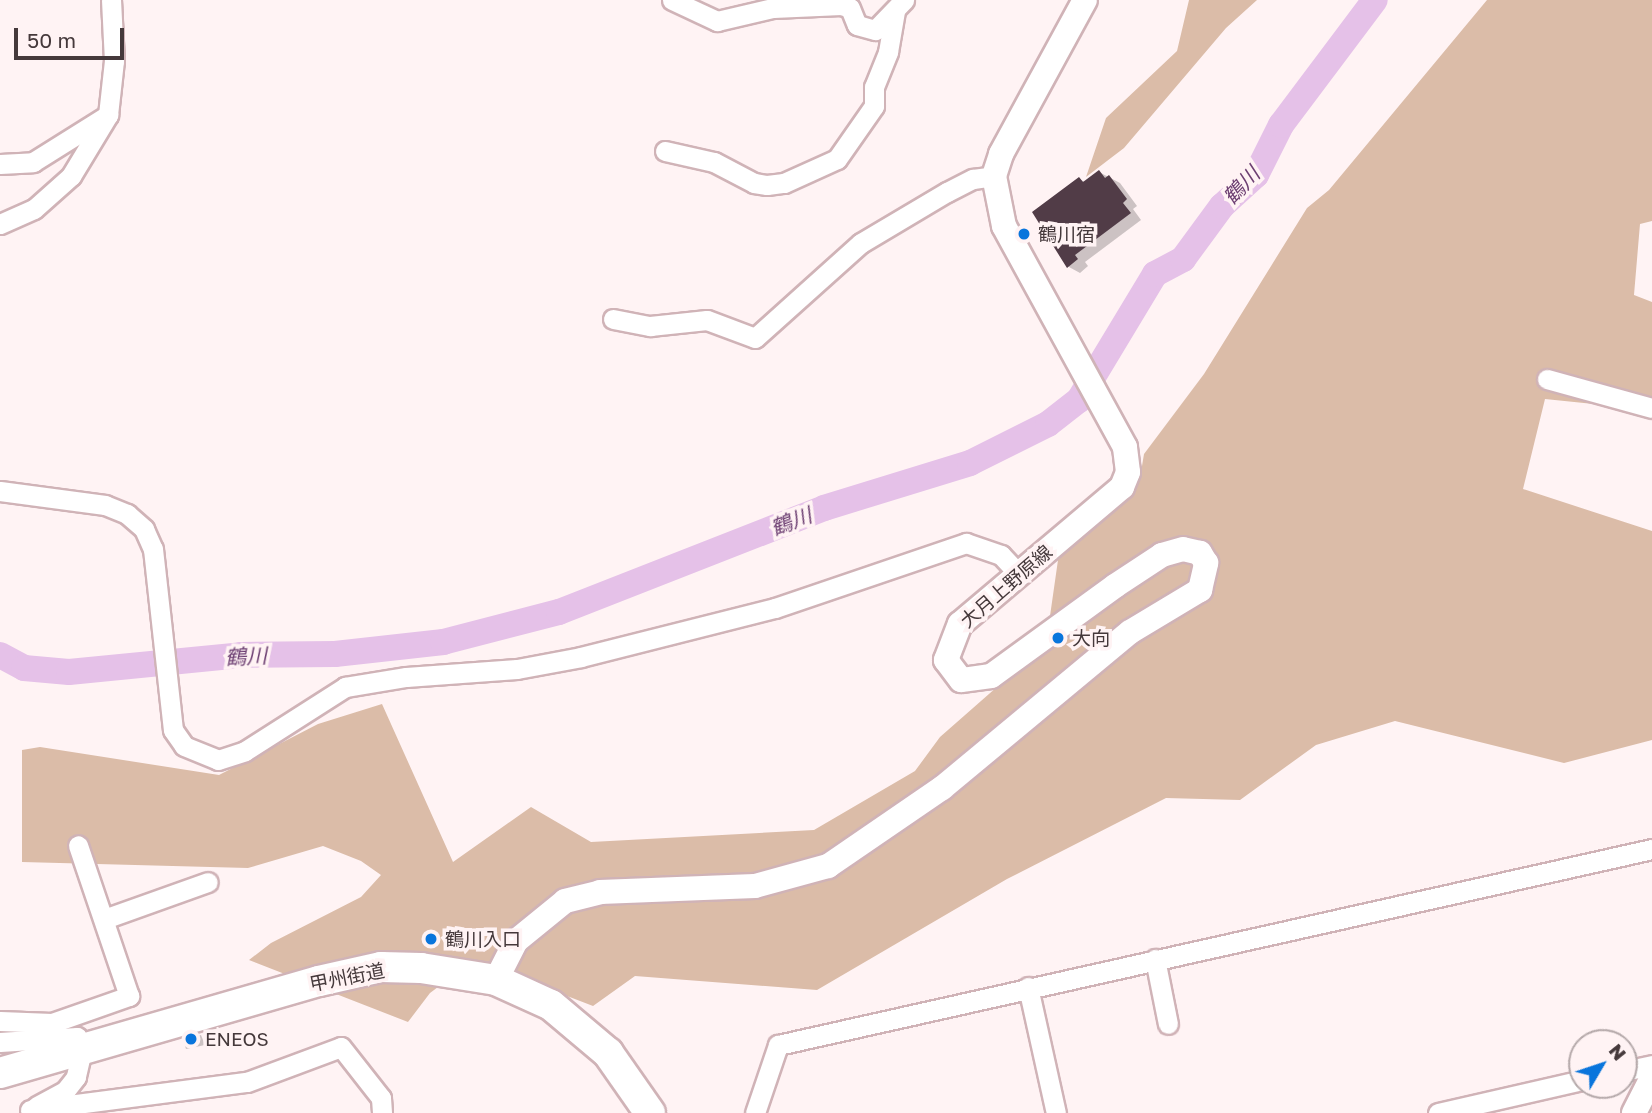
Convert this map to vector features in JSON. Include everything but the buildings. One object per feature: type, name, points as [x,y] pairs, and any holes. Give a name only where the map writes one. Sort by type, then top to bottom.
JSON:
[{"type":"highway","name":"甲州街道","points":[[0,1073],[319,981],[381,967],[421,968],[496,980],[522,989],[584,1029],[608,1053],[650,1113]]},
{"type":"main road","points":[[994,176],[1001,154],[1086,0]]},
{"type":"main road","name":"大月上野原線","points":[[496,980],[516,941],[565,901],[600,892],[755,886],[828,866],[942,788],[1130,632],[1200,590],[1207,575],[1200,553],[1183,549],[1162,555],[991,676],[961,680],[949,670],[946,660],[950,641],[960,624],[1122,487],[1128,472],[1125,447],[1050,305],[1004,226],[994,176]]},
{"type":"main road","points":[[1634,1113],[1652,1078]]},
{"type":"street","points":[[0,224],[34,209],[71,176],[107,115],[114,61],[111,0]]},
{"type":"street","points":[[672,0],[717,21],[773,8],[852,4],[863,29],[882,26],[899,6]]},
{"type":"street","points":[[665,151],[713,162],[754,183],[767,185],[783,183],[837,159],[874,106],[874,88],[888,52],[899,6]]},
{"type":"street","points":[[0,164],[33,162],[107,115]]},
{"type":"street","points":[[613,319],[650,326],[707,320],[755,338],[861,243],[964,183],[994,176]]},
{"type":"street","points":[[1547,379],[1652,408]]},
{"type":"street","points":[[0,491],[105,505],[127,514],[144,529],[153,549],[173,730],[184,746],[218,761],[245,751],[345,687],[406,677],[517,670],[581,657],[775,608],[966,543],[1001,555],[1019,573]]},
{"type":"street","points":[[0,1021],[52,1023],[130,996],[78,845]]},
{"type":"street","points":[[755,1113],[778,1045],[1652,849]]},
{"type":"street","points":[[104,919],[208,882]]},
{"type":"street","points":[[1155,959],[1168,1024]]},
{"type":"street","points":[[1028,987],[1056,1113]]},
{"type":"street","points":[[0,1042],[66,1035],[78,1037],[82,1050],[71,1085],[25,1111]]},
{"type":"street","points":[[25,1111],[247,1082],[341,1047],[381,1106]]},
{"type":"street","points":[[1438,1113],[1568,1083]]},
{"type":"shaded area","points":[[1189,0],[1257,0],[1226,28],[1124,148],[1086,177],[1106,118],[1177,51]]},
{"type":"shaded area","points":[[1487,0],[1652,0],[1652,221],[1640,224],[1634,295],[1652,302],[1652,410],[1545,399],[1523,489],[1652,531],[1652,740],[1564,763],[1395,721],[1316,745],[1240,800],[1166,798],[1007,879],[817,990],[635,976],[593,1006],[474,960],[430,993],[408,1022],[249,960],[271,943],[361,897],[381,875],[361,861],[323,846],[248,868],[22,862],[22,750],[40,747],[219,775],[318,724],[382,704],[453,862],[531,807],[591,842],[814,830],[915,771],[940,737],[1046,644],[1058,560],[1130,492],[1140,478],[1144,454],[1204,374],[1307,208],[1329,190]]},
{"type":"waterway","name":"鶴川","points":[[0,655],[24,668],[69,672],[241,655],[335,654],[443,642],[559,612],[824,508],[970,463],[1048,424],[1079,400],[1155,274],[1183,259],[1222,206],[1256,175],[1281,125],[1375,0]]},
{"type":"place","name":"鶴川宿","points":[[1024,234]]},
{"type":"place","name":"大向","points":[[1058,638]]},
{"type":"place","name":"鶴川入口","points":[[431,939]]},
{"type":"place","name":"ENEOS","points":[[191,1039]]}]
